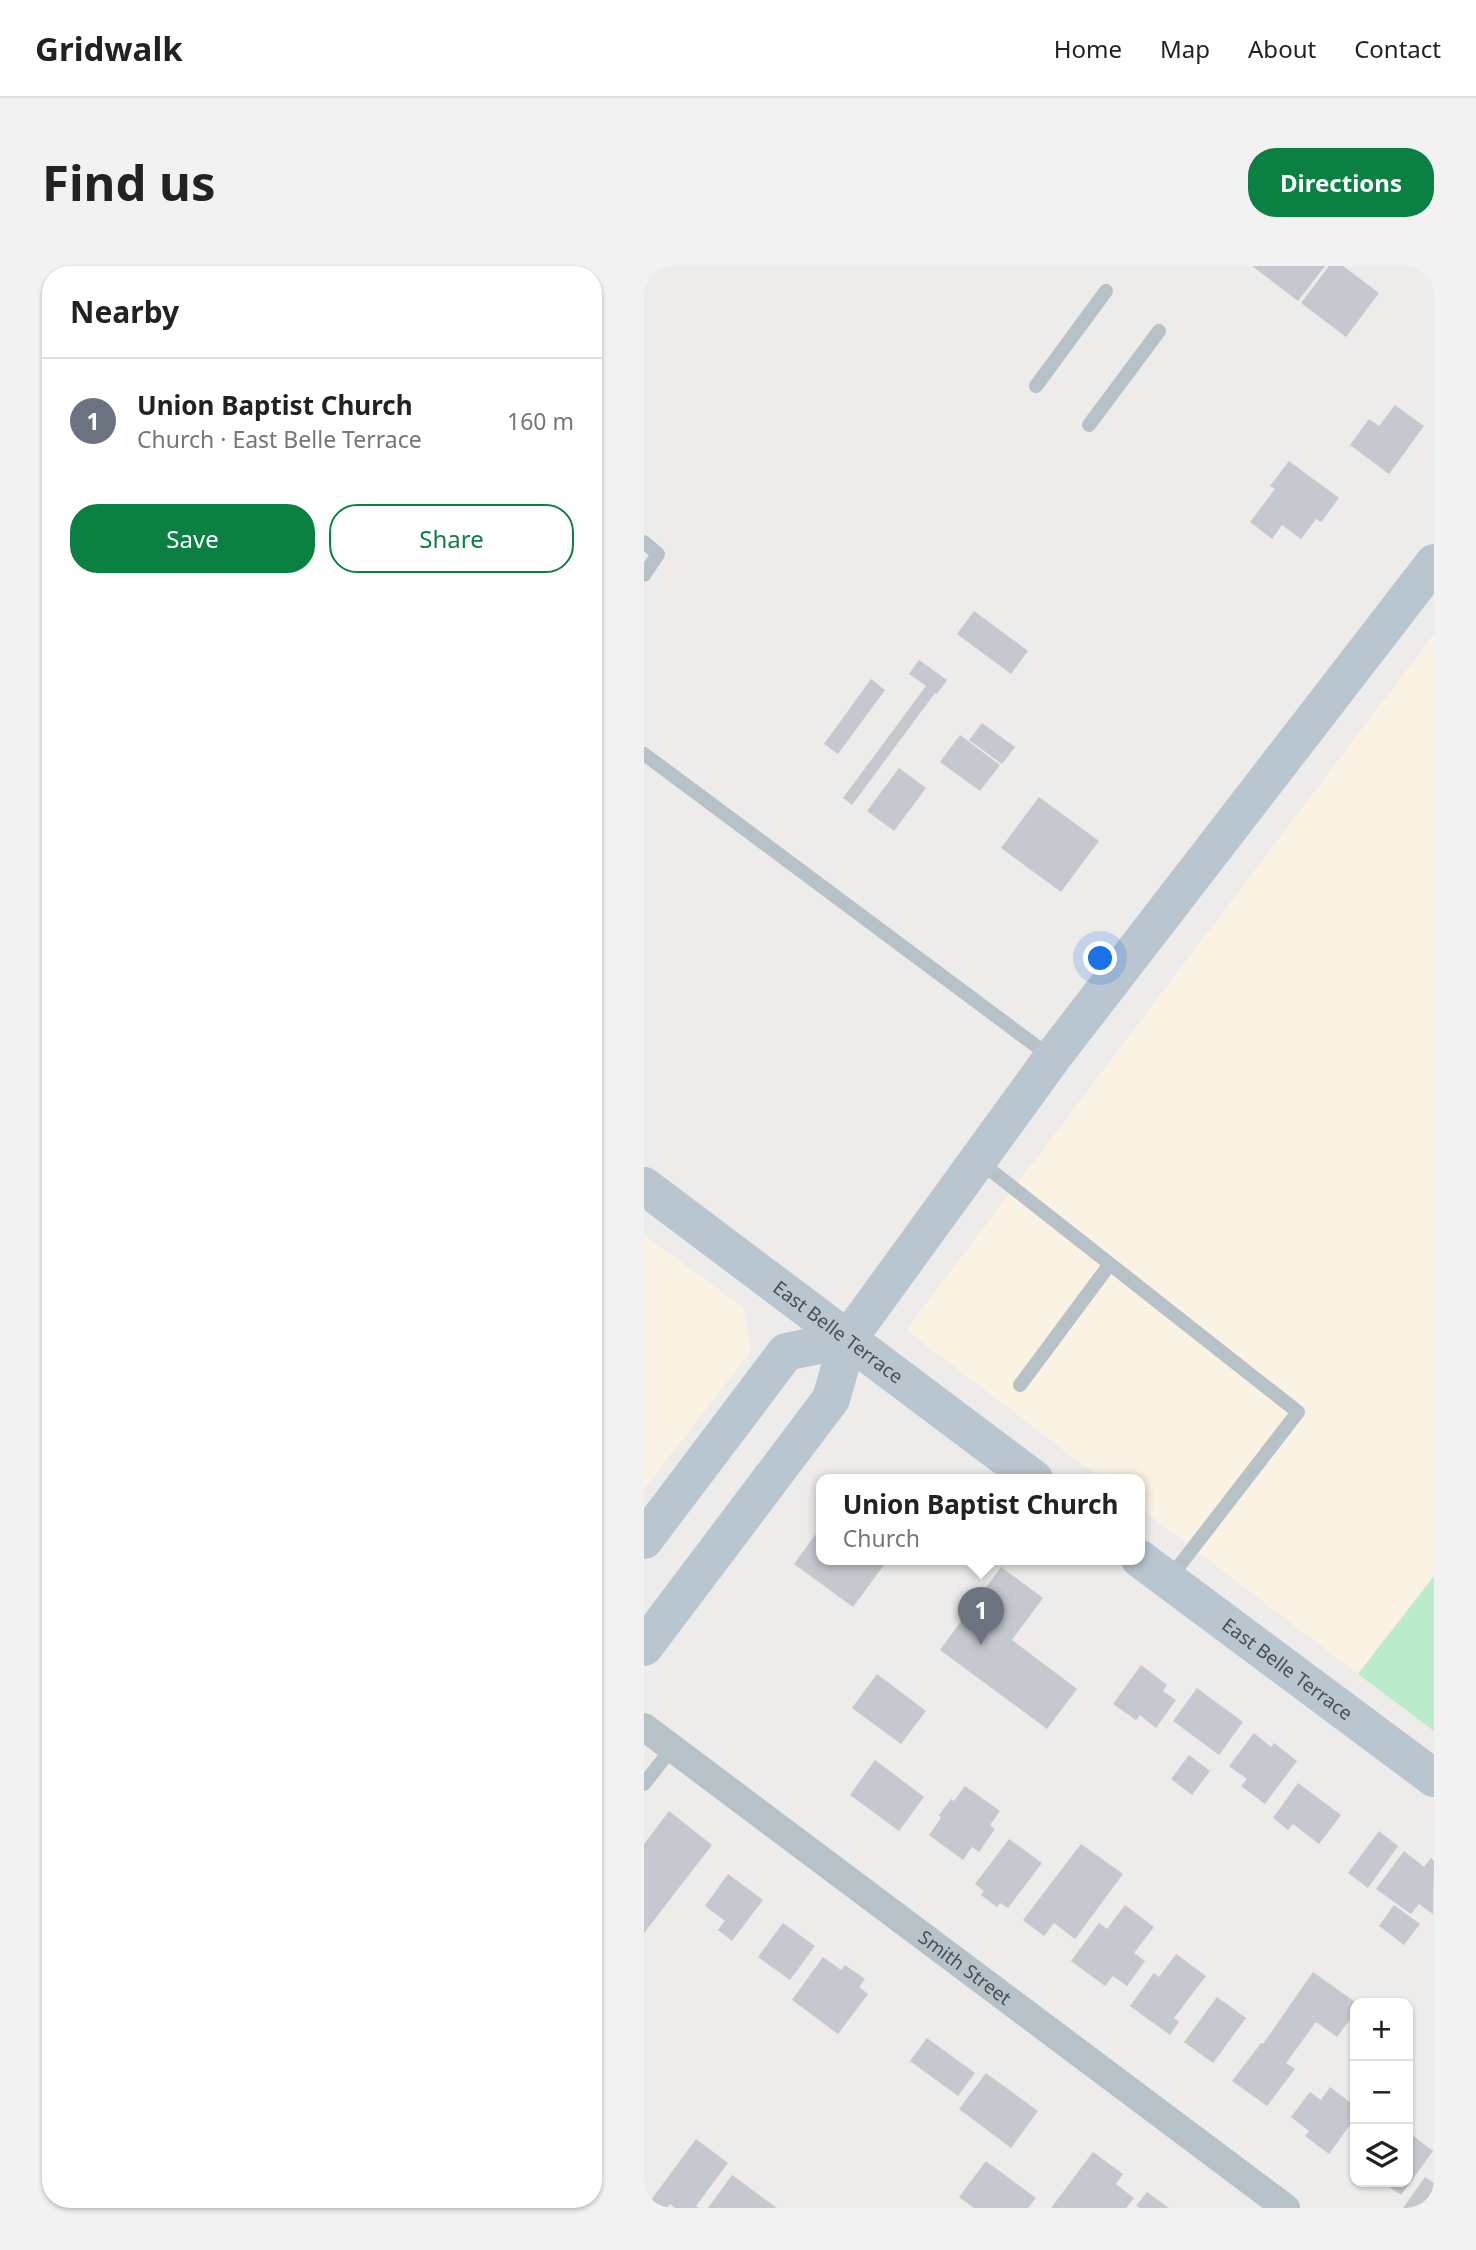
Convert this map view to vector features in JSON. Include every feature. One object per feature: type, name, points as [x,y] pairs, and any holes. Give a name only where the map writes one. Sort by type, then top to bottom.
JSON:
[{"type":"street","points":[[644,1647],[831,1399],[848,1339],[1052,1058],[1434,563]]},
{"type":"street","name":"East Belle Terrace","points":[[644,1186],[1027,1474]]},
{"type":"street","points":[[644,1540],[786,1352],[848,1339]]},
{"type":"street","name":"East Belle Terrace","points":[[1154,1569],[1434,1778]]},
{"type":"street","name":"Smith Street","points":[[644,1727],[1286,2208]]},
{"type":"lane","points":[[1036,386],[1106,291]]},
{"type":"lane","points":[[1089,425],[1159,331]]},
{"type":"lane","points":[[644,542],[659,554],[644,575]]},
{"type":"lane","points":[[644,754],[1052,1058]]},
{"type":"lane","points":[[978,1160],[1298,1412],[1154,1569]]},
{"type":"lane","points":[[1020,1385],[1110,1265]]},
{"type":"lane","points":[[644,1784],[672,1748]]},
{"type":"shaded area","points":[[1434,634],[1434,1576],[1358,1674],[1145,1512],[1145,1474],[1094,1474],[906,1330]]},
{"type":"shaded area","points":[[644,1235],[743,1307],[751,1351],[644,1489]]},
{"type":"green space","points":[[1434,1576],[1434,1731],[1358,1674]]},
{"type":"building","points":[[1252,266],[1325,266],[1298,301]]},
{"type":"building","points":[[1329,266],[1343,266],[1379,293],[1346,337],[1301,303]]},
{"type":"building","points":[[1395,405],[1424,426],[1389,474],[1350,445],[1369,419],[1379,426]]},
{"type":"building","points":[[1289,461],[1339,498],[1321,522],[1316,519],[1301,539],[1282,525],[1272,539],[1250,522],[1275,489],[1270,486]]},
{"type":"building","points":[[974,611],[1028,651],[1011,674],[957,634]]},
{"type":"building","points":[[919,660],[947,680],[852,805],[843,798],[926,686],[909,674]]},
{"type":"building","points":[[871,679],[885,690],[838,754],[824,744]]},
{"type":"building","points":[[982,723],[1015,747],[1002,764],[969,740]]},
{"type":"building","points":[[960,735],[1000,765],[980,791],[940,762]]},
{"type":"building","points":[[899,768],[926,788],[894,831],[867,811]]},
{"type":"building","points":[[1039,797],[1099,841],[1061,892],[1001,848]]},
{"type":"building","points":[[815,1535],[816,1565],[884,1565],[853,1607],[794,1564]]},
{"type":"building","points":[[1001,1567],[1043,1598],[1012,1640],[1077,1689],[1047,1729],[940,1650]]},
{"type":"building","points":[[1141,1665],[1167,1685],[1163,1691],[1176,1700],[1156,1728],[1140,1715],[1136,1720],[1113,1704]]},
{"type":"building","points":[[877,1674],[926,1711],[901,1744],[852,1708]]},
{"type":"building","points":[[1197,1688],[1243,1722],[1219,1755],[1173,1721]]},
{"type":"building","points":[[1254,1733],[1271,1747],[1274,1743],[1297,1761],[1265,1804],[1241,1786],[1247,1779],[1229,1766]]},
{"type":"building","points":[[1189,1755],[1210,1771],[1192,1795],[1171,1779]]},
{"type":"building","points":[[875,1760],[924,1797],[899,1831],[850,1795]]},
{"type":"building","points":[[1298,1783],[1341,1815],[1319,1844],[1293,1824],[1288,1830],[1273,1818]]},
{"type":"building","points":[[965,1786],[1000,1811],[990,1825],[995,1829],[979,1852],[972,1847],[963,1860],[929,1835],[941,1818],[939,1815]]},
{"type":"building","points":[[669,1811],[712,1845],[644,1933],[644,1844]]},
{"type":"building","points":[[1379,1831],[1398,1846],[1368,1888],[1348,1873]]},
{"type":"building","points":[[1009,1839],[1042,1863],[1008,1908],[1000,1903],[997,1907],[981,1895],[984,1891],[975,1884]]},
{"type":"building","points":[[1081,1844],[1123,1874],[1075,1939],[1054,1923],[1044,1936],[1023,1920]]},
{"type":"building","points":[[1404,1851],[1424,1867],[1431,1858],[1434,1861],[1433,1914],[1419,1904],[1411,1914],[1376,1889]]},
{"type":"building","points":[[728,1874],[763,1900],[732,1941],[718,1930],[725,1921],[705,1906]]},
{"type":"building","points":[[1125,1905],[1154,1927],[1134,1953],[1145,1961],[1127,1986],[1113,1976],[1105,1986],[1071,1961],[1099,1923],[1107,1929]]},
{"type":"building","points":[[1394,1905],[1420,1924],[1404,1945],[1379,1926]]},
{"type":"building","points":[[783,1923],[815,1946],[790,1980],[758,1957]]},
{"type":"building","points":[[1176,1954],[1206,1976],[1174,2018],[1179,2022],[1170,2035],[1130,2006],[1154,1973],[1159,1977]]},
{"type":"building","points":[[823,1957],[841,1970],[845,1965],[865,1979],[859,1987],[868,1994],[838,2034],[792,2000]]},
{"type":"building","points":[[1313,1972],[1350,1998],[1350,2020],[1337,2037],[1316,2022],[1286,2063],[1295,2069],[1267,2106],[1232,2081],[1261,2043],[1263,2044]]},
{"type":"building","points":[[1217,1997],[1246,2018],[1213,2063],[1184,2042]]},
{"type":"building","points":[[927,2038],[975,2073],[958,2096],[910,2061]]},
{"type":"building","points":[[986,2073],[1038,2111],[1011,2148],[959,2109]]},
{"type":"building","points":[[1330,2087],[1350,2102],[1350,2125],[1329,2154],[1305,2136],[1309,2131],[1291,2117],[1310,2092],[1321,2100]]},
{"type":"building","points":[[1413,2136],[1433,2151],[1413,2178]]},
{"type":"building","points":[[696,2139],[728,2163],[696,2206],[699,2208],[675,2208],[670,2204],[667,2208],[654,2208],[648,2204]]},
{"type":"building","points":[[1093,2152],[1123,2174],[1116,2184],[1134,2198],[1126,2208],[1051,2208]]},
{"type":"building","points":[[986,2161],[1036,2198],[1028,2208],[974,2208],[959,2197]]},
{"type":"building","points":[[732,2175],[777,2208],[708,2208]]},
{"type":"building","points":[[1425,2177],[1434,2183],[1434,2208],[1403,2208]]},
{"type":"building","points":[[1389,2187],[1407,2187],[1401,2195]]},
{"type":"building","points":[[1147,2192],[1169,2208],[1136,2206]]},
{"type":"place","name":"Union Baptist Church","points":[[981,1645]]}]
